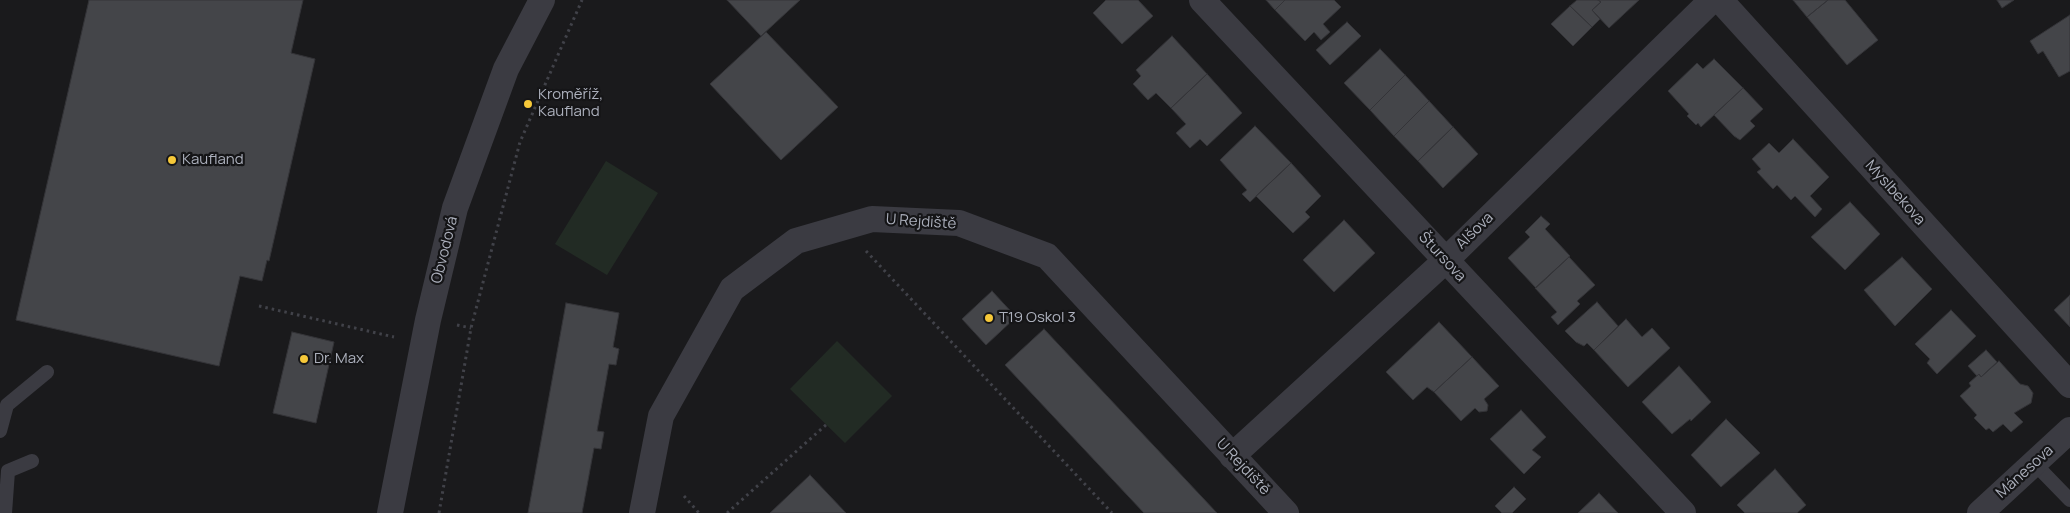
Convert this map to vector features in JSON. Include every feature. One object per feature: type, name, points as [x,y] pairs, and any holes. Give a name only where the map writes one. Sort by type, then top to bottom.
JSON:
[{"type":"street","name":"Obvodová","points":[[390,513],[428,320],[455,208],[506,69],[542,0]]},
{"type":"street","name":"Štursova","points":[[1202,0],[1683,513]]},
{"type":"street","name":"Alšova","points":[[1232,456],[1445,261],[1712,0]]},
{"type":"street","name":"Myslbekova","points":[[1720,0],[2070,385]]},
{"type":"street","name":"U Rejdiště","points":[[642,513],[661,416],[732,289],[796,241],[872,219],[959,223],[1047,256],[1286,513]]},
{"type":"street","name":"Mánesova","points":[[1980,513],[2070,430]]},
{"type":"lane","points":[[0,431],[8,405],[47,372]]},
{"type":"lane","points":[[5,513],[8,471],[32,461]]},
{"type":"lane","points":[[2034,463],[2070,500]]},
{"type":"path","points":[[439,513],[471,328],[520,142],[582,0]]},
{"type":"path","points":[[844,227],[1112,513]]},
{"type":"path","points":[[259,306],[395,337],[406,316],[471,328]]},
{"type":"path","points":[[727,513],[827,424]]},
{"type":"path","points":[[684,496],[699,513]]},
{"type":"shaded area","points":[[606,161],[658,193],[607,275],[555,244]]},
{"type":"shaded area","points":[[837,341],[892,396],[845,443],[790,389]]},
{"type":"building","name":"Kaufland","points":[[89,0],[303,0],[291,53],[315,59],[269,261],[267,260],[262,281],[240,276],[219,366],[16,320]]},
{"type":"building","points":[[727,0],[800,0],[761,36]]},
{"type":"building","points":[[1106,0],[1138,0],[1153,16],[1122,44],[1093,13]]},
{"type":"building","points":[[1266,0],[1285,0],[1275,10]]},
{"type":"building","points":[[1285,0],[1334,0],[1341,7],[1323,24],[1330,32],[1321,40],[1314,32],[1305,41],[1275,10]]},
{"type":"building","points":[[1577,0],[1598,0],[1601,2],[1592,10],[1600,19],[1592,27],[1570,6]]},
{"type":"building","points":[[1598,0],[1639,0],[1609,28],[1592,10],[1601,2]]},
{"type":"building","points":[[1793,0],[1828,0],[1807,17]]},
{"type":"building","points":[[1828,0],[1845,0],[1878,40],[1847,65],[1807,17]]},
{"type":"building","points":[[1997,0],[2014,0],[2002,8]]},
{"type":"building","points":[[1570,6],[1592,27],[1573,46],[1551,24]]},
{"type":"building","points":[[2070,15],[2070,71],[2059,77],[2043,51],[2038,54],[2030,41]]},
{"type":"building","points":[[1347,22],[1361,36],[1330,65],[1316,50]]},
{"type":"building","points":[[766,32],[838,107],[781,160],[710,84]]},
{"type":"building","points":[[1172,36],[1207,74],[1171,108],[1156,93],[1148,100],[1133,84],[1141,76],[1136,70]]},
{"type":"building","points":[[1380,49],[1405,75],[1370,110],[1344,83]]},
{"type":"building","points":[[1714,59],[1743,88],[1701,127],[1698,123],[1696,125],[1687,116],[1689,114],[1668,91],[1697,63],[1703,69]]},
{"type":"building","points":[[1207,74],[1242,113],[1207,146],[1200,139],[1190,148],[1176,133],[1186,124],[1171,108]]},
{"type":"building","points":[[1405,75],[1429,101],[1394,136],[1370,110]]},
{"type":"building","points":[[1743,88],[1763,109],[1750,121],[1755,126],[1740,140],[1714,115]]},
{"type":"building","points":[[1429,101],[1453,127],[1418,161],[1394,136]]},
{"type":"building","points":[[1255,126],[1291,163],[1250,202],[1242,194],[1247,190],[1220,160]]},
{"type":"building","points":[[1453,127],[1478,154],[1443,188],[1418,161]]},
{"type":"building","points":[[1793,139],[1829,177],[1810,196],[1822,209],[1815,217],[1795,196],[1791,200],[1777,185],[1773,189],[1757,172],[1761,169],[1752,159],[1769,143],[1779,153]]},
{"type":"building","points":[[1291,163],[1321,196],[1305,212],[1310,217],[1293,233],[1256,196]]},
{"type":"building","points":[[1850,202],[1880,234],[1845,270],[1811,237]]},
{"type":"building","points":[[1541,216],[1550,224],[1545,229],[1570,256],[1536,288],[1508,258],[1530,237],[1525,232]]},
{"type":"building","points":[[1344,220],[1375,253],[1334,292],[1303,260]]},
{"type":"building","points":[[1569,257],[1595,285],[1577,301],[1580,304],[1558,325],[1551,317],[1557,312],[1535,288]]},
{"type":"building","points":[[1902,257],[1932,289],[1895,326],[1864,290]]},
{"type":"building","name":"T19 Oskol 3","points":[[992,291],[1016,317],[986,345],[962,319]]},
{"type":"building","points":[[2070,295],[2070,327],[2054,310]]},
{"type":"building","points":[[1597,302],[1618,326],[1594,350],[1587,343],[1584,346],[1576,342],[1565,331]]},
{"type":"building","points":[[566,303],[619,313],[613,347],[619,349],[616,365],[609,364],[597,431],[604,432],[601,449],[594,448],[582,513],[528,513]]},
{"type":"building","points":[[1951,310],[1976,336],[1937,374],[1927,363],[1930,359],[1915,344]]},
{"type":"building","points":[[1626,319],[1642,337],[1652,328],[1670,348],[1628,387],[1594,350]]},
{"type":"building","points":[[1439,322],[1472,357],[1434,392],[1427,387],[1413,400],[1386,372]]},
{"type":"building","points":[[1044,329],[1217,513],[1144,513],[1005,365]]},
{"type":"building","points":[[292,332],[334,342],[316,423],[273,413]]},
{"type":"building","points":[[1986,350],[1997,362],[1981,377],[1979,374],[1977,376],[1968,366]]},
{"type":"building","points":[[1472,357],[1499,386],[1484,399],[1488,405],[1487,411],[1479,412],[1475,408],[1461,421],[1434,392]]},
{"type":"building","points":[[1999,361],[2020,384],[2028,386],[2033,393],[2031,403],[2014,413],[2023,422],[2011,432],[2003,424],[1993,432],[1989,428],[1986,430],[1974,418],[1977,415],[1960,396],[1971,386],[1969,383],[1979,374],[1981,377]]},
{"type":"building","points":[[1679,366],[1711,402],[1691,421],[1690,419],[1672,434],[1642,402]]},
{"type":"building","points":[[1521,410],[1546,437],[1532,450],[1541,457],[1524,474],[1490,439]]},
{"type":"building","points":[[1726,419],[1760,453],[1721,487],[1691,455]]},
{"type":"building","points":[[1775,469],[1806,505],[1797,513],[1745,513],[1737,505]]},
{"type":"building","points":[[810,475],[846,513],[770,513]]},
{"type":"building","points":[[1514,487],[1526,499],[1512,513],[1502,513],[1495,506]]},
{"type":"building","points":[[1599,493],[1618,513],[1578,513]]},
{"type":"place","name":"Kroměříž, Kaufland","points":[[528,104]]},
{"type":"place","name":"Kaufland","points":[[172,160]]},
{"type":"place","name":"T19 Oskol 3","points":[[989,318]]},
{"type":"place","name":"Dr. Max","points":[[304,359]]}]
